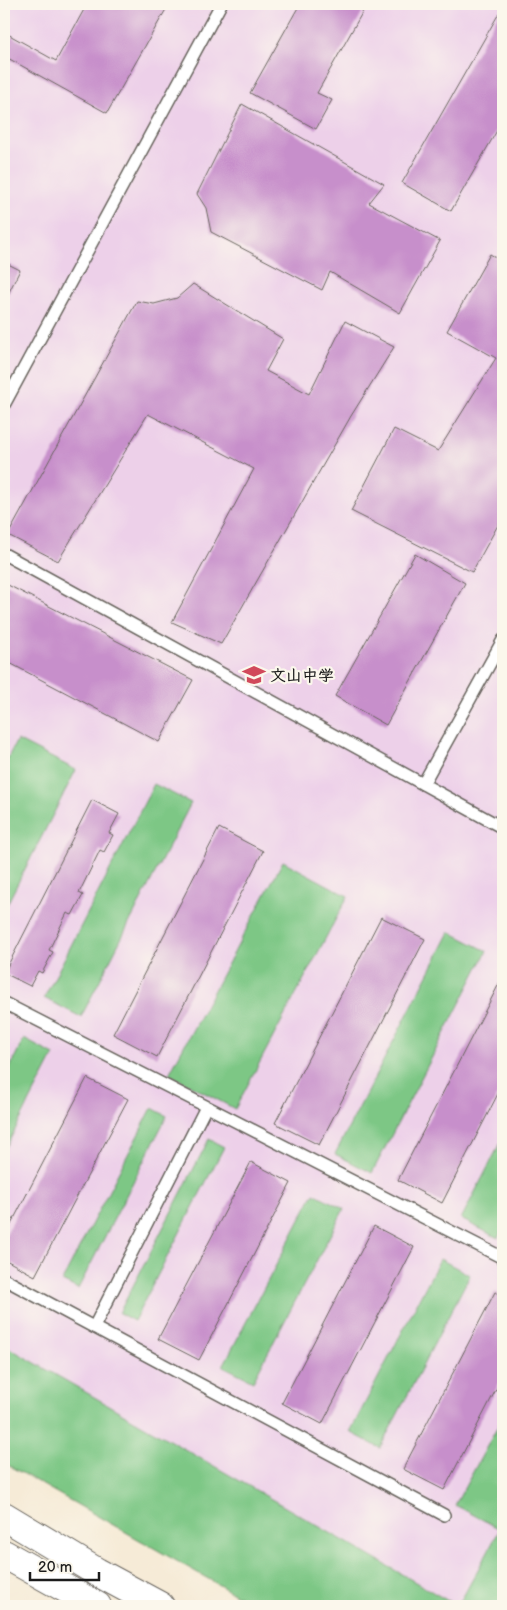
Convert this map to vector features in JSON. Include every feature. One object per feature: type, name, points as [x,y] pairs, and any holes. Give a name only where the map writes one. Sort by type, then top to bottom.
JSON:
[{"type":"main road","points":[[4,1516],[97,1572],[160,1606]]},
{"type":"main road","points":[[4,1554],[97,1606]]},
{"type":"lane","points":[[4,405],[221,4]]},
{"type":"lane","points":[[4,554],[503,828]]},
{"type":"lane","points":[[423,784],[503,640]]},
{"type":"lane","points":[[4,1003],[503,1258]]},
{"type":"lane","points":[[94,1327],[206,1107]]},
{"type":"lane","points":[[4,1279],[444,1515]]},
{"type":"shaded area","name":"文山中学","points":[[4,4],[503,4],[503,1524],[458,1606],[4,1346]]},
{"type":"green space","points":[[17,740],[76,770],[4,910],[4,765]]},
{"type":"green space","points":[[154,784],[191,803],[81,1017],[44,998]]},
{"type":"green space","points":[[283,861],[348,896],[235,1109],[169,1074]]},
{"type":"green space","points":[[450,932],[487,951],[372,1173],[335,1154]]},
{"type":"green space","points":[[24,1039],[54,1055],[4,1151],[4,1078]]},
{"type":"green space","points":[[152,1108],[167,1116],[78,1289],[62,1281]]},
{"type":"green space","points":[[503,1138],[503,1228],[498,1238],[461,1219]]},
{"type":"green space","points":[[209,1139],[224,1147],[134,1321],[119,1313]]},
{"type":"green space","points":[[314,1193],[344,1209],[253,1381],[223,1366]]},
{"type":"green space","points":[[440,1259],[470,1275],[380,1448],[350,1432]]},
{"type":"green space","points":[[4,1345],[457,1606],[256,1606],[4,1463]]},
{"type":"green space","points":[[503,1417],[503,1606],[458,1606],[500,1529],[455,1505]]},
{"type":"building","points":[[87,4],[169,4],[107,113],[4,56],[4,32],[56,61]]},
{"type":"building","points":[[300,4],[367,4],[317,93],[332,100],[316,129],[250,93]]},
{"type":"building","points":[[502,8],[503,120],[451,211],[402,183]]},
{"type":"building","points":[[242,104],[384,184],[369,203],[440,241],[400,313],[330,272],[322,290],[211,232],[206,208],[197,194]]},
{"type":"building","points":[[490,254],[503,262],[503,516],[472,572],[351,511],[394,429],[438,451],[496,358],[447,331]]},
{"type":"building","points":[[4,262],[20,270],[4,302]]},
{"type":"building","points":[[193,284],[283,339],[266,371],[309,394],[345,321],[394,347],[351,416],[221,644],[172,622],[254,469],[148,414],[58,561],[8,535],[137,301],[154,304],[177,298]]},
{"type":"building","points":[[415,554],[465,583],[386,725],[335,696]]},
{"type":"building","points":[[4,583],[193,680],[159,742],[4,660]]},
{"type":"building","points":[[92,800],[119,814],[109,833],[113,835],[104,852],[100,850],[79,893],[83,895],[72,915],[67,913],[49,950],[53,952],[42,973],[38,971],[30,986],[4,973]]},
{"type":"building","points":[[219,828],[263,851],[157,1057],[113,1034]]},
{"type":"building","points":[[381,917],[425,939],[319,1145],[275,1123]]},
{"type":"building","points":[[503,976],[503,1084],[442,1203],[398,1180]]},
{"type":"building","points":[[87,1078],[128,1099],[35,1276],[4,1259],[4,1238]]},
{"type":"building","points":[[251,1162],[291,1183],[199,1360],[158,1339]]},
{"type":"building","points":[[374,1226],[414,1247],[322,1424],[282,1403]]},
{"type":"building","points":[[495,1292],[503,1296],[503,1376],[444,1490],[403,1469]]},
{"type":"place","name":"文山中学","points":[[254,675]]}]
